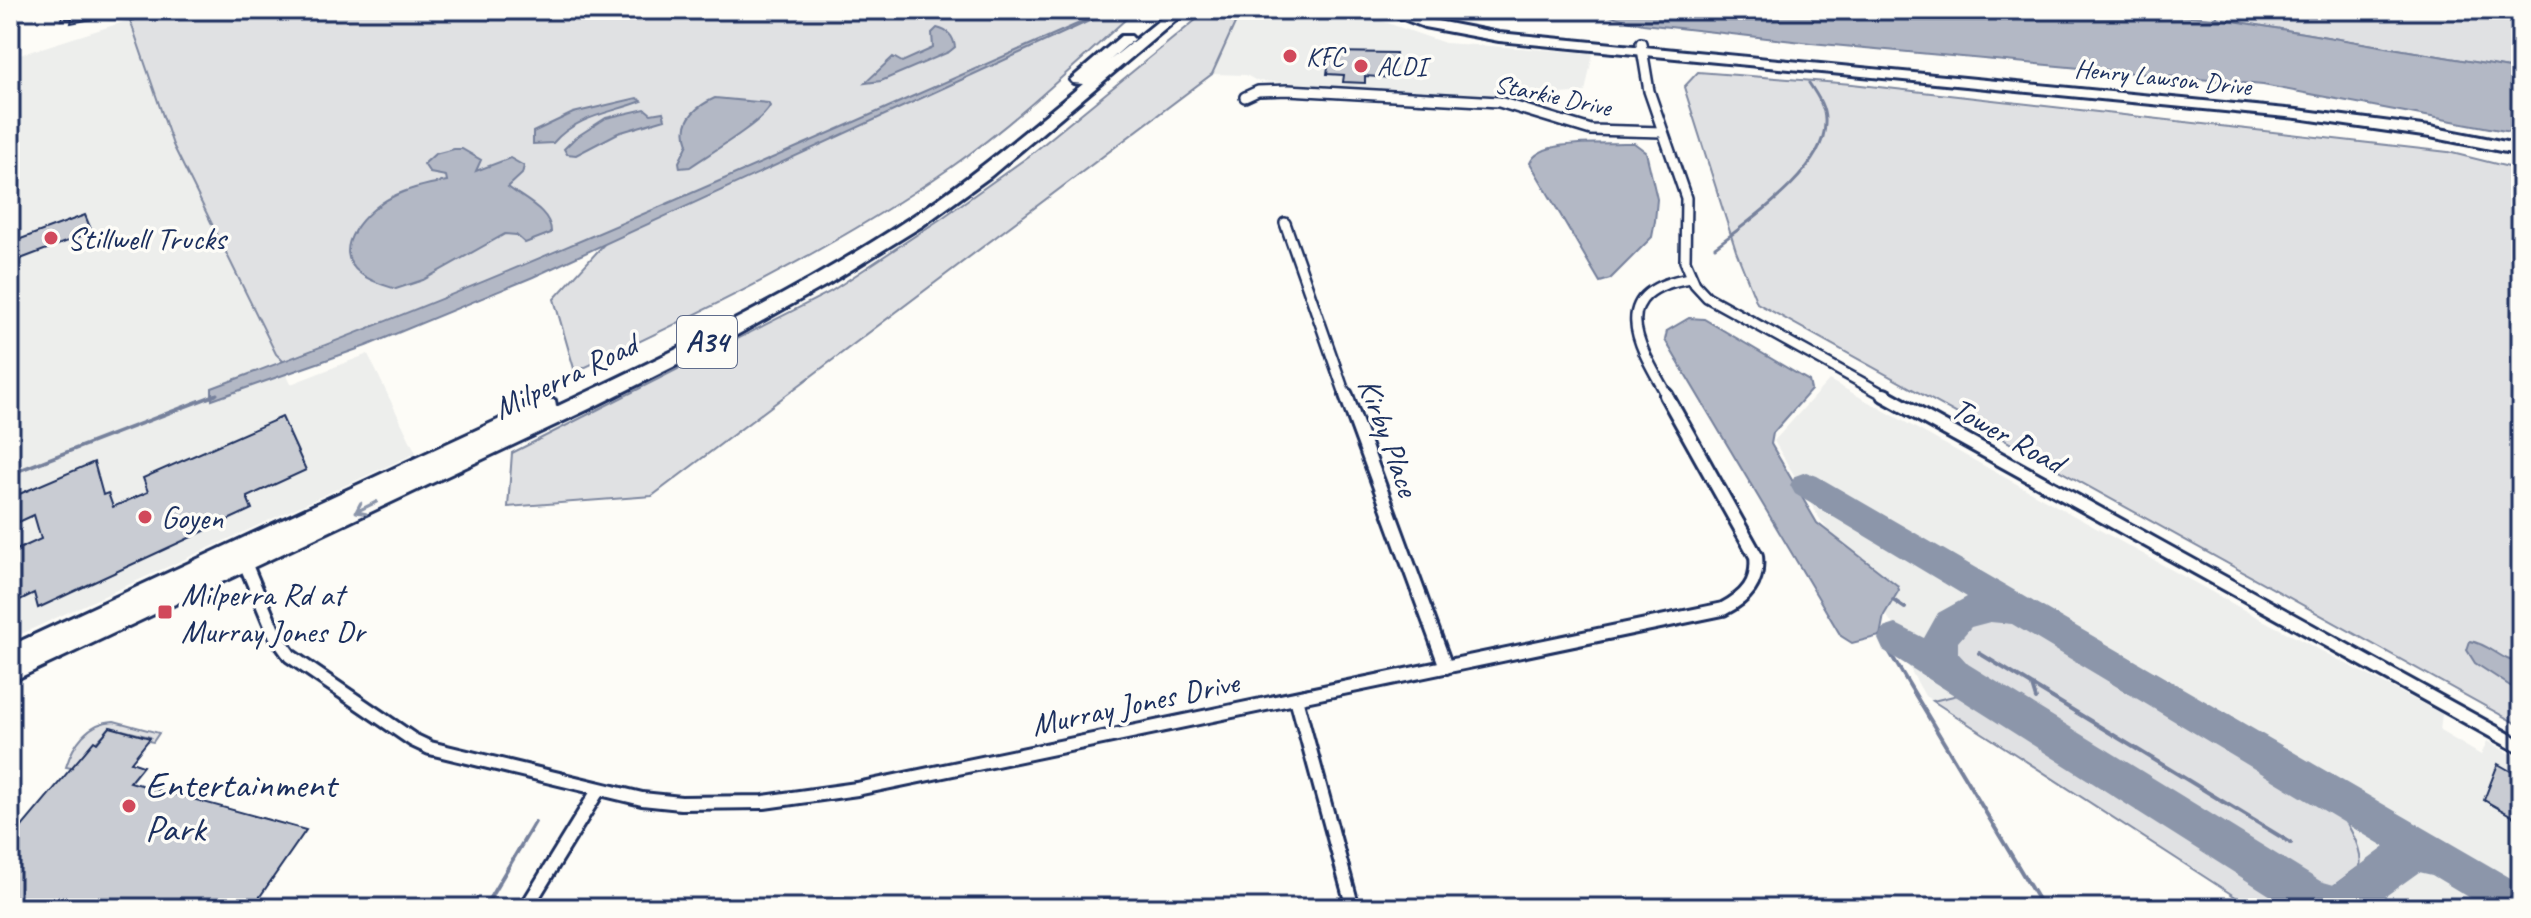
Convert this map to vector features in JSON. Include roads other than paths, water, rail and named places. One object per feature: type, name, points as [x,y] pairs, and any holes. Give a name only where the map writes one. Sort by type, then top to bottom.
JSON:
[{"type":"highway","name":"Milperra Road","points":[[10,672],[670,347],[810,274],[966,172],[1160,10]]},
{"type":"highway","name":"Milperra Road","points":[[10,656],[243,557],[672,360],[800,293],[916,222],[1016,150],[1181,10]]},
{"type":"main road","name":"Henry Lawson Drive","points":[[1387,10],[1429,24],[1478,34],[1642,47]]},
{"type":"main road","name":"Henry Lawson Drive","points":[[1417,10],[1486,27],[1642,47],[2297,114],[2430,132],[2521,150]]},
{"type":"street","points":[[1642,47],[1649,91],[1686,198],[1689,216],[1683,252],[1690,278]]},
{"type":"street","name":"Starkie Drive","points":[[1245,97],[1258,91],[1288,90],[1499,102],[1591,130],[1662,132]]},
{"type":"street","name":"Kirby Place","points":[[1285,223],[1446,667]]},
{"type":"street","name":"Murray Jones Drive","points":[[243,557],[275,635],[290,656],[413,740],[452,755],[642,799],[681,803],[803,799],[1713,613],[1740,601],[1750,590],[1758,571],[1756,556],[1641,349],[1632,325],[1637,306],[1659,286],[1690,278]]},
{"type":"street","name":"Tower Road","points":[[1690,278],[1716,303],[2521,747]]},
{"type":"street","points":[[1296,698],[1353,908]]},
{"type":"street","points":[[526,908],[599,789]]},
{"type":"waterway","points":[[1715,247],[1783,193],[1813,159],[1822,141],[1825,117],[1809,83]]},
{"type":"waterway","points":[[212,396],[217,394]]},
{"type":"waterway","points":[[10,474],[212,396]]},
{"type":"waterway","points":[[1893,600],[1905,608]]},
{"type":"waterway","points":[[1880,636],[2043,908]]},
{"type":"waterway","points":[[1979,653],[2291,843]]},
{"type":"waterway","points":[[2032,686],[2036,699]]},
{"type":"waterway","points":[[484,908],[535,822]]},
{"type":"place","name":"KFC","points":[[1290,56]]},
{"type":"place","name":"ALDI","points":[[1361,66]]},
{"type":"place","name":"Stillwell Trucks","points":[[51,238]]},
{"type":"place","name":"Goyen","points":[[145,517]]},
{"type":"place","name":"Milperra Rd at Murray Jones Dr","points":[[165,612]]},
{"type":"place","name":"Entertainment Park","points":[[129,806]]}]
